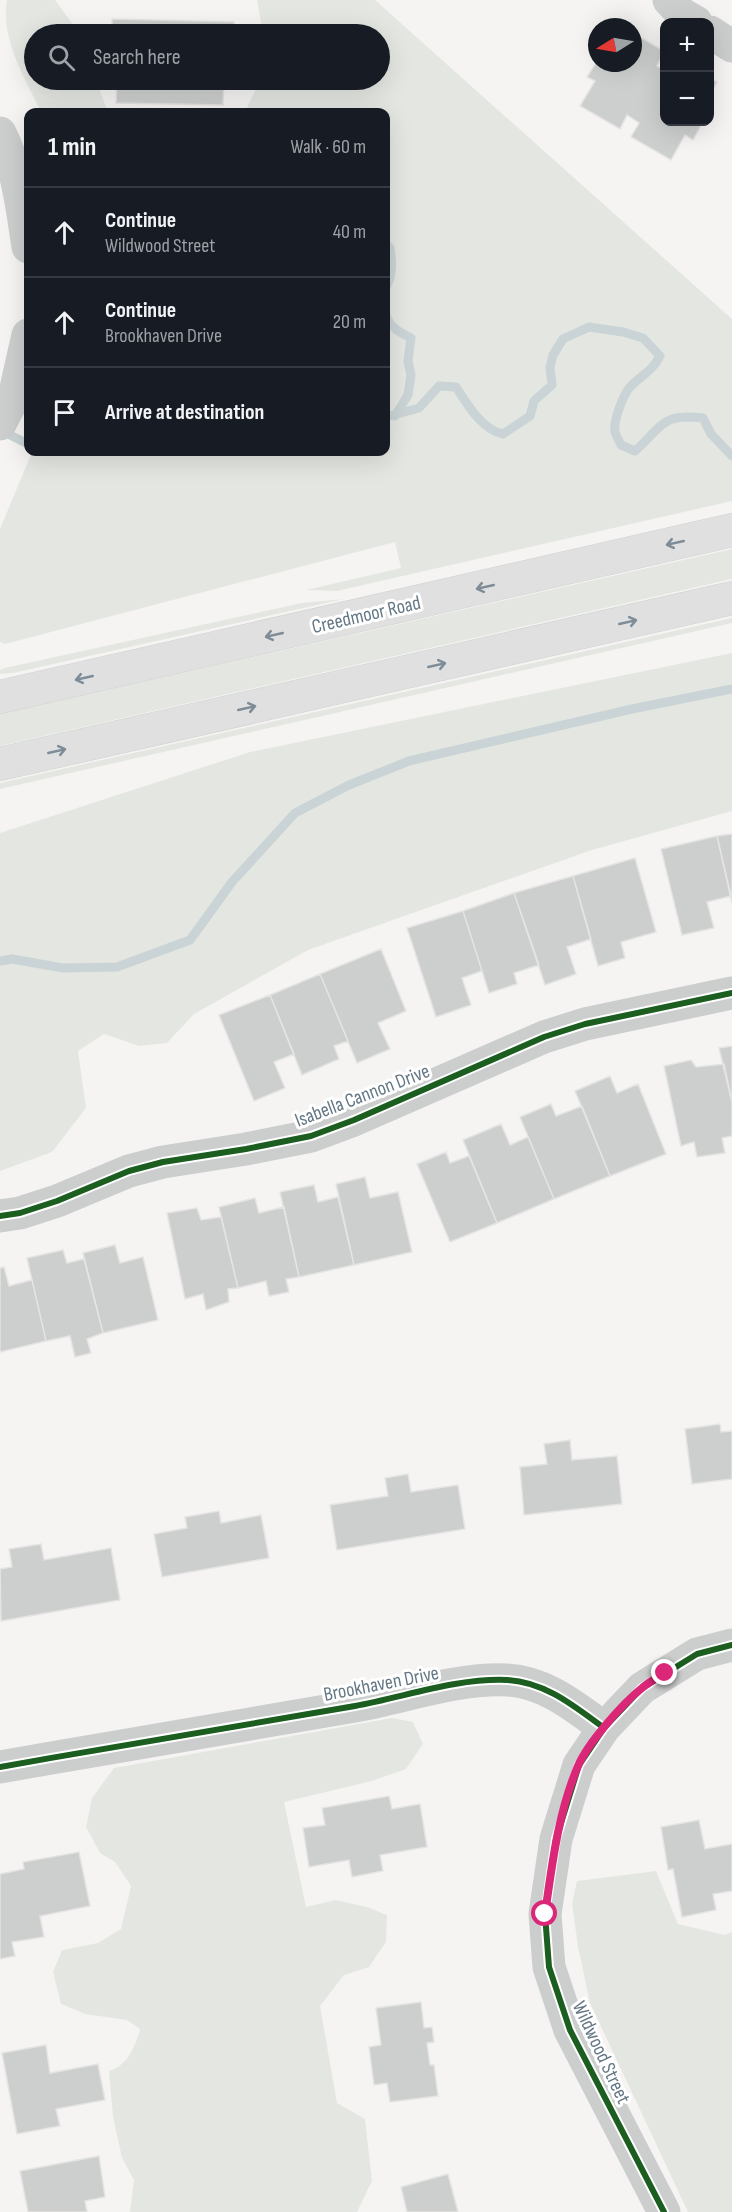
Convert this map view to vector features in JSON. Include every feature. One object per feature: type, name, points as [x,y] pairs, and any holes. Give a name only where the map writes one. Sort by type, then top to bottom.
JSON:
[{"type":"main road","name":"Creedmoor Road","points":[[0,696],[732,530]]},
{"type":"main road","points":[[0,764],[732,598]]},
{"type":"street","points":[[669,0],[689,18]]},
{"type":"street","points":[[714,35],[732,46]]},
{"type":"street","points":[[0,133],[9,151],[24,222]]},
{"type":"street","points":[[0,424],[14,397],[24,353]]},
{"type":"street","name":"Isabella Cannon Drive","points":[[0,1216],[20,1213],[57,1201],[129,1171],[152,1165],[311,1136],[354,1120],[544,1037],[585,1024],[732,993]]},
{"type":"street","points":[[604,1728],[642,1688],[665,1673],[697,1654],[732,1645]]},
{"type":"street","name":"Brookhaven Drive","points":[[0,1767],[358,1705],[471,1681],[509,1680],[546,1689],[604,1728]]},
{"type":"street","name":"Wildwood Street","points":[[604,1728],[579,1765],[556,1839],[545,1914],[549,1968],[570,2030],[664,2212]]},
{"type":"shaded area","points":[[7,0],[55,0],[73,24],[24,24],[24,78],[10,44],[6,15]]},
{"type":"shaded area","points":[[257,0],[375,0],[732,319],[732,501],[337,591],[306,590],[401,568],[395,542],[5,644],[0,642],[0,529],[30,456],[390,456],[390,108],[247,108],[255,90],[390,90],[390,24],[261,24]]},
{"type":"shaded area","points":[[30,90],[100,90],[106,108],[39,108]]},
{"type":"shaded area","points":[[732,549],[732,579],[0,746],[0,714]]},
{"type":"shaded area","points":[[344,599],[0,674],[0,670],[5,668],[302,603]]},
{"type":"shaded area","points":[[732,618],[732,623],[0,789],[0,783]]},
{"type":"shaded area","points":[[732,653],[732,811],[592,850],[308,950],[194,1014],[167,1043],[139,1046],[104,1034],[78,1051],[86,1108],[52,1152],[0,1171],[0,833],[250,752]]},
{"type":"shaded area","points":[[392,1718],[413,1722],[423,1744],[406,1769],[372,1781],[284,1802],[306,1907],[335,1900],[367,1907],[387,1915],[386,1942],[369,1967],[344,1975],[320,2006],[337,2103],[365,2119],[372,2181],[357,2212],[130,2212],[134,2180],[122,2158],[113,2117],[109,2071],[126,2060],[133,2049],[140,2029],[127,2020],[85,2014],[61,2004],[53,1972],[62,1950],[98,1943],[121,1929],[131,1886],[115,1862],[100,1853],[86,1827],[92,1798],[114,1768]]},
{"type":"shaded area","points":[[656,1871],[678,1924],[725,1935],[732,1932],[732,2212],[688,2212],[590,2003],[578,1947],[572,1903],[577,1881]]},
{"type":"building","points":[[112,19],[234,22],[234,24],[112,24]]},
{"type":"building","points":[[642,38],[660,49],[660,60],[657,66],[660,68],[660,126],[701,126],[693,140],[685,135],[671,160],[631,137],[639,123],[627,115],[620,129],[580,106],[595,81],[587,77],[590,72],[642,72]]},
{"type":"building","points":[[117,90],[224,90],[223,105],[116,103]]},
{"type":"building","points":[[732,834],[732,903],[717,836]]},
{"type":"building","points":[[717,836],[731,896],[707,902],[714,928],[682,935],[661,849]]},
{"type":"building","points":[[635,858],[656,932],[621,942],[625,958],[598,966],[573,876]]},
{"type":"building","points":[[573,876],[591,939],[567,947],[576,974],[545,985],[514,893]]},
{"type":"building","points":[[514,893],[539,965],[514,973],[517,984],[489,993],[463,911]]},
{"type":"building","points":[[463,911],[482,971],[462,978],[471,1005],[436,1017],[407,928]]},
{"type":"building","points":[[381,949],[406,1011],[378,1023],[390,1049],[357,1063],[320,974]]},
{"type":"building","points":[[320,974],[348,1041],[334,1046],[339,1059],[302,1075],[270,995]]},
{"type":"building","points":[[270,995],[294,1054],[274,1062],[285,1088],[254,1101],[219,1015]]},
{"type":"building","points":[[732,1046],[732,1102],[719,1048]]},
{"type":"building","points":[[691,1060],[696,1067],[724,1064],[732,1102],[732,1136],[722,1138],[725,1153],[697,1157],[694,1142],[681,1146],[664,1066]]},
{"type":"building","points":[[610,1076],[617,1093],[638,1084],[666,1154],[610,1176],[575,1091]]},
{"type":"building","points":[[551,1104],[556,1116],[582,1106],[610,1176],[554,1199],[520,1117]]},
{"type":"building","points":[[501,1124],[510,1145],[528,1137],[554,1199],[497,1223],[463,1140]]},
{"type":"building","points":[[446,1152],[450,1163],[469,1156],[497,1223],[450,1242],[417,1164]]},
{"type":"building","points":[[365,1177],[370,1198],[398,1192],[412,1252],[354,1265],[336,1184]]},
{"type":"building","points":[[314,1185],[318,1202],[338,1197],[354,1265],[299,1277],[280,1192]]},
{"type":"building","points":[[255,1198],[259,1213],[284,1207],[299,1277],[286,1279],[289,1292],[269,1296],[266,1281],[238,1288],[219,1207]]},
{"type":"building","points":[[197,1208],[201,1220],[221,1217],[238,1288],[228,1289],[229,1302],[206,1310],[203,1294],[185,1299],[167,1213]]},
{"type":"building","points":[[115,1245],[120,1263],[143,1257],[158,1320],[103,1333],[83,1253]]},
{"type":"building","points":[[63,1250],[67,1263],[84,1259],[103,1333],[87,1339],[91,1353],[75,1357],[70,1336],[46,1341],[27,1258]]},
{"type":"building","points":[[4,1267],[9,1286],[32,1280],[46,1341],[0,1352],[0,1268]]},
{"type":"building","points":[[720,1424],[721,1432],[732,1431],[732,1479],[692,1484],[685,1429]]},
{"type":"building","points":[[570,1440],[572,1460],[617,1456],[622,1504],[524,1515],[520,1467],[547,1464],[544,1444]]},
{"type":"building","points":[[408,1474],[411,1492],[458,1485],[465,1529],[337,1550],[330,1505],[388,1496],[385,1478]]},
{"type":"building","points":[[219,1511],[221,1523],[261,1515],[269,1558],[162,1577],[154,1534],[187,1528],[185,1517]]},
{"type":"building","points":[[41,1544],[44,1560],[111,1548],[120,1600],[1,1621],[0,1569],[12,1567],[9,1549]]},
{"type":"building","points":[[389,1796],[392,1809],[420,1804],[427,1847],[380,1855],[383,1871],[352,1877],[349,1860],[309,1867],[303,1828],[325,1825],[322,1808]]},
{"type":"building","points":[[699,1820],[705,1849],[732,1844],[732,1891],[713,1894],[716,1910],[682,1917],[673,1869],[668,1870],[661,1827]]},
{"type":"building","points":[[79,1852],[90,1906],[40,1916],[44,1937],[12,1942],[15,1956],[0,1959],[0,1874],[24,1869],[23,1862]]},
{"type":"building","points":[[421,2002],[424,2028],[432,2027],[434,2042],[427,2043],[430,2065],[434,2065],[438,2096],[390,2102],[387,2083],[374,2085],[369,2047],[381,2045],[376,2008]]},
{"type":"building","points":[[46,2045],[50,2073],[98,2064],[105,2100],[56,2109],[60,2126],[17,2134],[2,2053]]},
{"type":"building","points":[[99,2156],[105,2197],[85,2201],[87,2212],[28,2212],[20,2171]]},
{"type":"building","points":[[448,2174],[458,2212],[407,2212],[401,2187]]},
{"type":"waterway","points":[[390,248],[390,278]]},
{"type":"waterway","points":[[390,322],[399,332],[411,338],[408,361],[411,375],[408,395],[395,416]]},
{"type":"waterway","points":[[390,416],[419,408],[439,386],[456,387],[482,422],[495,432],[503,434],[530,416],[534,401],[552,385],[550,367],[553,355],[563,339],[589,327],[623,332],[643,338],[660,356],[650,370],[630,387],[622,402],[615,427],[621,445],[635,451],[658,428],[670,420],[689,417],[703,418],[711,434],[732,456]]},
{"type":"waterway","points":[[2,431],[24,442]]},
{"type":"waterway","points":[[0,961],[12,959],[63,968],[117,967],[190,940],[232,882],[295,813],[349,785],[409,761],[632,709],[732,689]]},
{"type":"cycle path","points":[[0,1216],[20,1213],[57,1201],[129,1171],[163,1162],[311,1136],[354,1120],[544,1037],[585,1024],[732,993]]},
{"type":"cycle path","points":[[0,1767],[355,1706],[450,1685],[488,1680],[507,1680],[534,1685],[558,1696],[604,1728],[642,1688],[697,1654],[732,1645]]},
{"type":"cycle path","points":[[604,1728],[579,1765],[556,1839],[545,1914],[549,1967],[570,2030],[664,2212]]},
{"type":"route","points":[[545,1914],[556,1839],[579,1765],[620,1709],[642,1688],[665,1673]]}]
